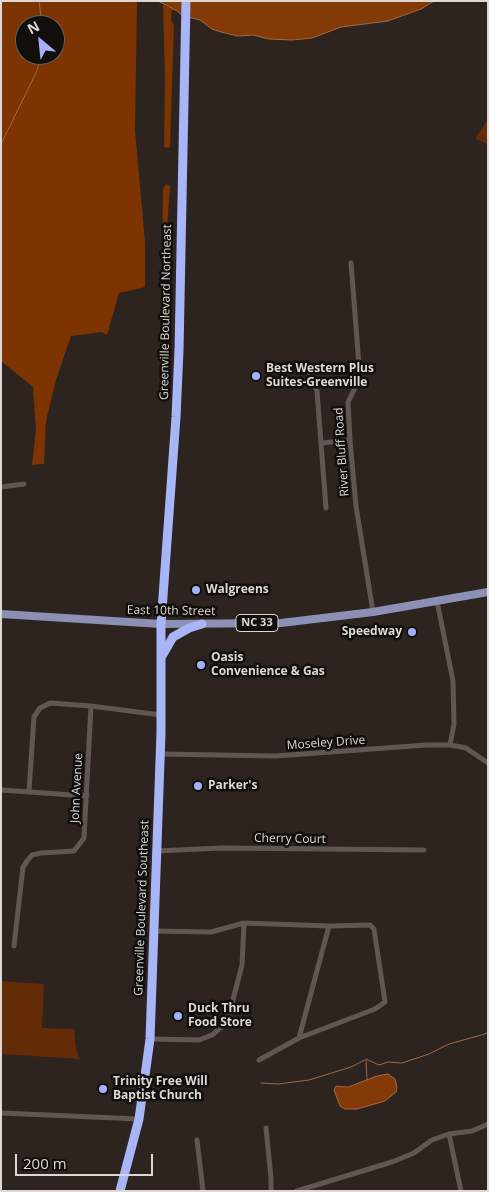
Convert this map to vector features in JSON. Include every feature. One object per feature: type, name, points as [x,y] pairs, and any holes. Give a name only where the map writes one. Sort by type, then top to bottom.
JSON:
[{"type":"highway","name":"Greenville Boulevard Northeast","points":[[161,624],[177,407],[186,1]]},
{"type":"highway","name":"Greenville Boulevard Southeast","points":[[120,1191],[139,1119],[150,1039],[160,754],[161,624]]},
{"type":"highway","points":[[161,658],[173,637],[189,628],[202,624]]},
{"type":"main road","name":"East 10th Street","points":[[1,614],[161,624],[281,624],[373,612],[488,592]]},
{"type":"street","name":"River Bluff Road","points":[[351,263],[360,378],[348,402],[350,440],[356,506],[373,612]]},
{"type":"street","points":[[306,364],[317,391],[326,508]]},
{"type":"street","points":[[322,443],[350,440]]},
{"type":"street","points":[[1,487],[24,484]]},
{"type":"street","points":[[437,600],[453,681],[454,724],[450,745]]},
{"type":"street","points":[[29,791],[34,717],[40,708],[50,703],[161,715]]},
{"type":"street","name":"John Avenue","points":[[14,946],[23,867],[32,855],[69,853],[74,851],[84,838],[91,706]]},
{"type":"street","name":"Moseley Drive","points":[[160,754],[276,756],[426,745],[450,745],[466,748],[488,763]]},
{"type":"street","points":[[1,790],[87,796]]},
{"type":"street","name":"Cherry Court","points":[[156,852],[222,848],[424,850]]},
{"type":"street","points":[[150,1039],[199,1040],[212,1035],[224,1024],[228,1019],[242,965],[244,923]]},
{"type":"street","points":[[154,931],[211,932],[244,923],[329,926],[370,925],[374,929],[385,1002],[375,1009],[299,1038],[259,1060]]},
{"type":"street","points":[[299,1038],[329,926]]},
{"type":"street","points":[[1,1113],[139,1119]]},
{"type":"street","points":[[297,1191],[313,1188],[392,1162],[414,1153],[432,1140],[449,1134],[472,1131],[488,1124]]},
{"type":"street","points":[[266,1128],[271,1178],[270,1191]]},
{"type":"street","points":[[449,1134],[461,1191]]},
{"type":"street","points":[[197,1140],[203,1191]]},
{"type":"shaded area","points":[[1,1],[137,1],[135,130],[145,242],[145,287],[119,293],[107,335],[102,332],[71,336],[56,380],[46,421],[44,464],[32,465],[36,430],[33,387],[1,361]]},
{"type":"shaded area","points":[[158,1],[434,1],[421,9],[388,21],[341,27],[312,38],[292,40],[269,39],[253,35],[238,36],[221,32],[212,29],[200,20],[183,16]]},
{"type":"shaded area","points":[[163,5],[172,9],[171,19],[174,26],[170,147],[167,148],[164,147]]},
{"type":"shaded area","points":[[488,119],[488,144],[475,139]]},
{"type":"shaded area","points":[[166,184],[170,186],[167,227],[170,260],[165,261],[162,253],[163,189]]},
{"type":"shaded area","points":[[1,981],[44,984],[42,1028],[74,1029],[76,1049],[80,1059],[1,1054]]},
{"type":"shaded area","points":[[388,1074],[395,1079],[397,1087],[396,1092],[385,1101],[357,1109],[345,1109],[340,1106],[334,1090],[336,1086],[348,1087]]},
{"type":"waterway","points":[[39,1],[41,15]]},
{"type":"waterway","points":[[1,144],[38,65]]},
{"type":"waterway","points":[[366,1059],[379,1065],[388,1062],[402,1063],[429,1054],[449,1044],[488,1032]]},
{"type":"waterway","points":[[261,1083],[278,1084],[309,1080],[351,1067],[365,1060]]},
{"type":"waterway","points":[[366,1060],[367,1080]]},
{"type":"place","name":"Best Western Plus Suites-Greenville","points":[[256,376]]},
{"type":"place","name":"Walgreens","points":[[196,590]]},
{"type":"place","name":"Speedway","points":[[412,632]]},
{"type":"place","name":"Oasis Convenience & Gas","points":[[201,665]]},
{"type":"place","name":"Parker's","points":[[198,786]]},
{"type":"place","name":"Duck Thru Food Store","points":[[178,1016]]},
{"type":"place","name":"Trinity Free Will Baptist Church","points":[[103,1089]]}]
